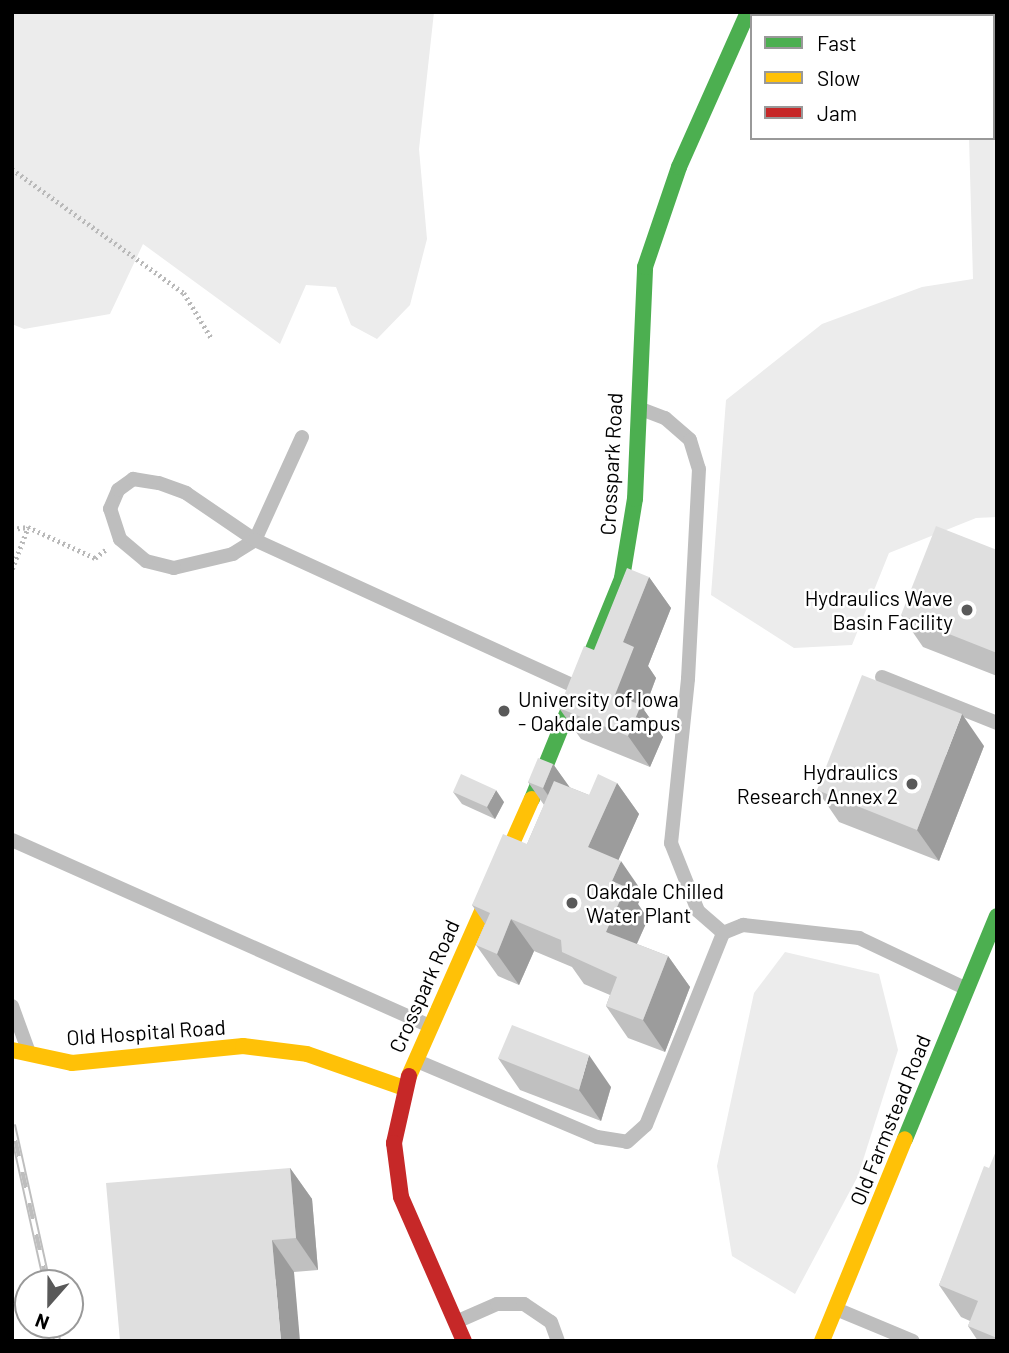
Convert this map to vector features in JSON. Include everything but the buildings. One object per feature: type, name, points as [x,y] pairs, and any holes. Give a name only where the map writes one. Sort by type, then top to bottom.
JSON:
[{"type":"street","name":"Crosspark Road","points":[[464,1341],[401,1197],[394,1143],[404,1088],[413,1060],[580,689],[629,541],[640,302],[656,224],[748,12]]},
{"type":"street","name":"Old Farmstead Road","points":[[822,1341],[997,916]]},
{"type":"street","name":"Old Hospital Road","points":[[12,1050],[72,1063],[243,1046],[307,1054],[404,1088]]},
{"type":"lane","points":[[636,407],[665,418],[690,440],[699,469],[688,679],[671,843],[698,911],[723,933]]},
{"type":"lane","points":[[302,437],[255,540],[211,563],[174,568],[146,561],[120,539],[110,509],[118,490],[133,479],[186,493],[255,540],[580,689]]},
{"type":"lane","points":[[882,677],[997,723]]},
{"type":"lane","points":[[12,840],[429,1027]]},
{"type":"lane","points":[[413,1060],[597,1137],[627,1142],[646,1125],[723,933],[743,925],[859,938],[967,988]]},
{"type":"lane","points":[[12,1006],[30,1055]]},
{"type":"lane","points":[[455,1322],[497,1304],[524,1304],[551,1322],[558,1341]]},
{"type":"lane","points":[[835,1308],[913,1341]]},
{"type":"path","points":[[12,169],[184,293],[212,339]]},
{"type":"path","points":[[12,529],[28,527],[95,558],[120,539]]},
{"type":"path","points":[[12,569],[28,527]]},
{"type":"shaded area","points":[[12,12],[434,12],[419,149],[427,239],[410,305],[377,339],[351,325],[336,287],[306,285],[280,344],[143,244],[110,314],[24,329],[12,324]]},
{"type":"shaded area","points":[[997,36],[997,517],[976,518],[889,553],[852,645],[794,648],[711,595],[726,400],[822,324],[922,287],[973,279],[969,140],[995,140]]},
{"type":"shaded area","points":[[785,952],[879,974],[898,1050],[858,1176],[795,1294],[732,1256],[717,1166],[754,993]]},
{"type":"railway","points":[[12,1125],[44,1269]]},
{"type":"traffic: fast","points":[[532,799],[622,578],[635,499],[645,267],[679,167],[748,12]]},
{"type":"traffic: fast","points":[[905,1139],[997,916]]},
{"type":"traffic: slow","points":[[409,1076],[532,799]]},
{"type":"traffic: slow","points":[[12,1050],[72,1063],[243,1046],[307,1054],[404,1088]]},
{"type":"traffic: slow","points":[[822,1341],[905,1139]]},
{"type":"traffic: jam","points":[[409,1076],[394,1143],[401,1197],[464,1341]]},
{"type":"place","name":"Hydraulics Wave Basin Facility","points":[[967,610]]},
{"type":"place","name":"University of Iowa - Oakdale Campus","points":[[504,711]]},
{"type":"place","name":"Hydraulics Research Annex 2","points":[[912,784]]},
{"type":"place","name":"Oakdale Chilled Water Plant","points":[[572,903]]}]
